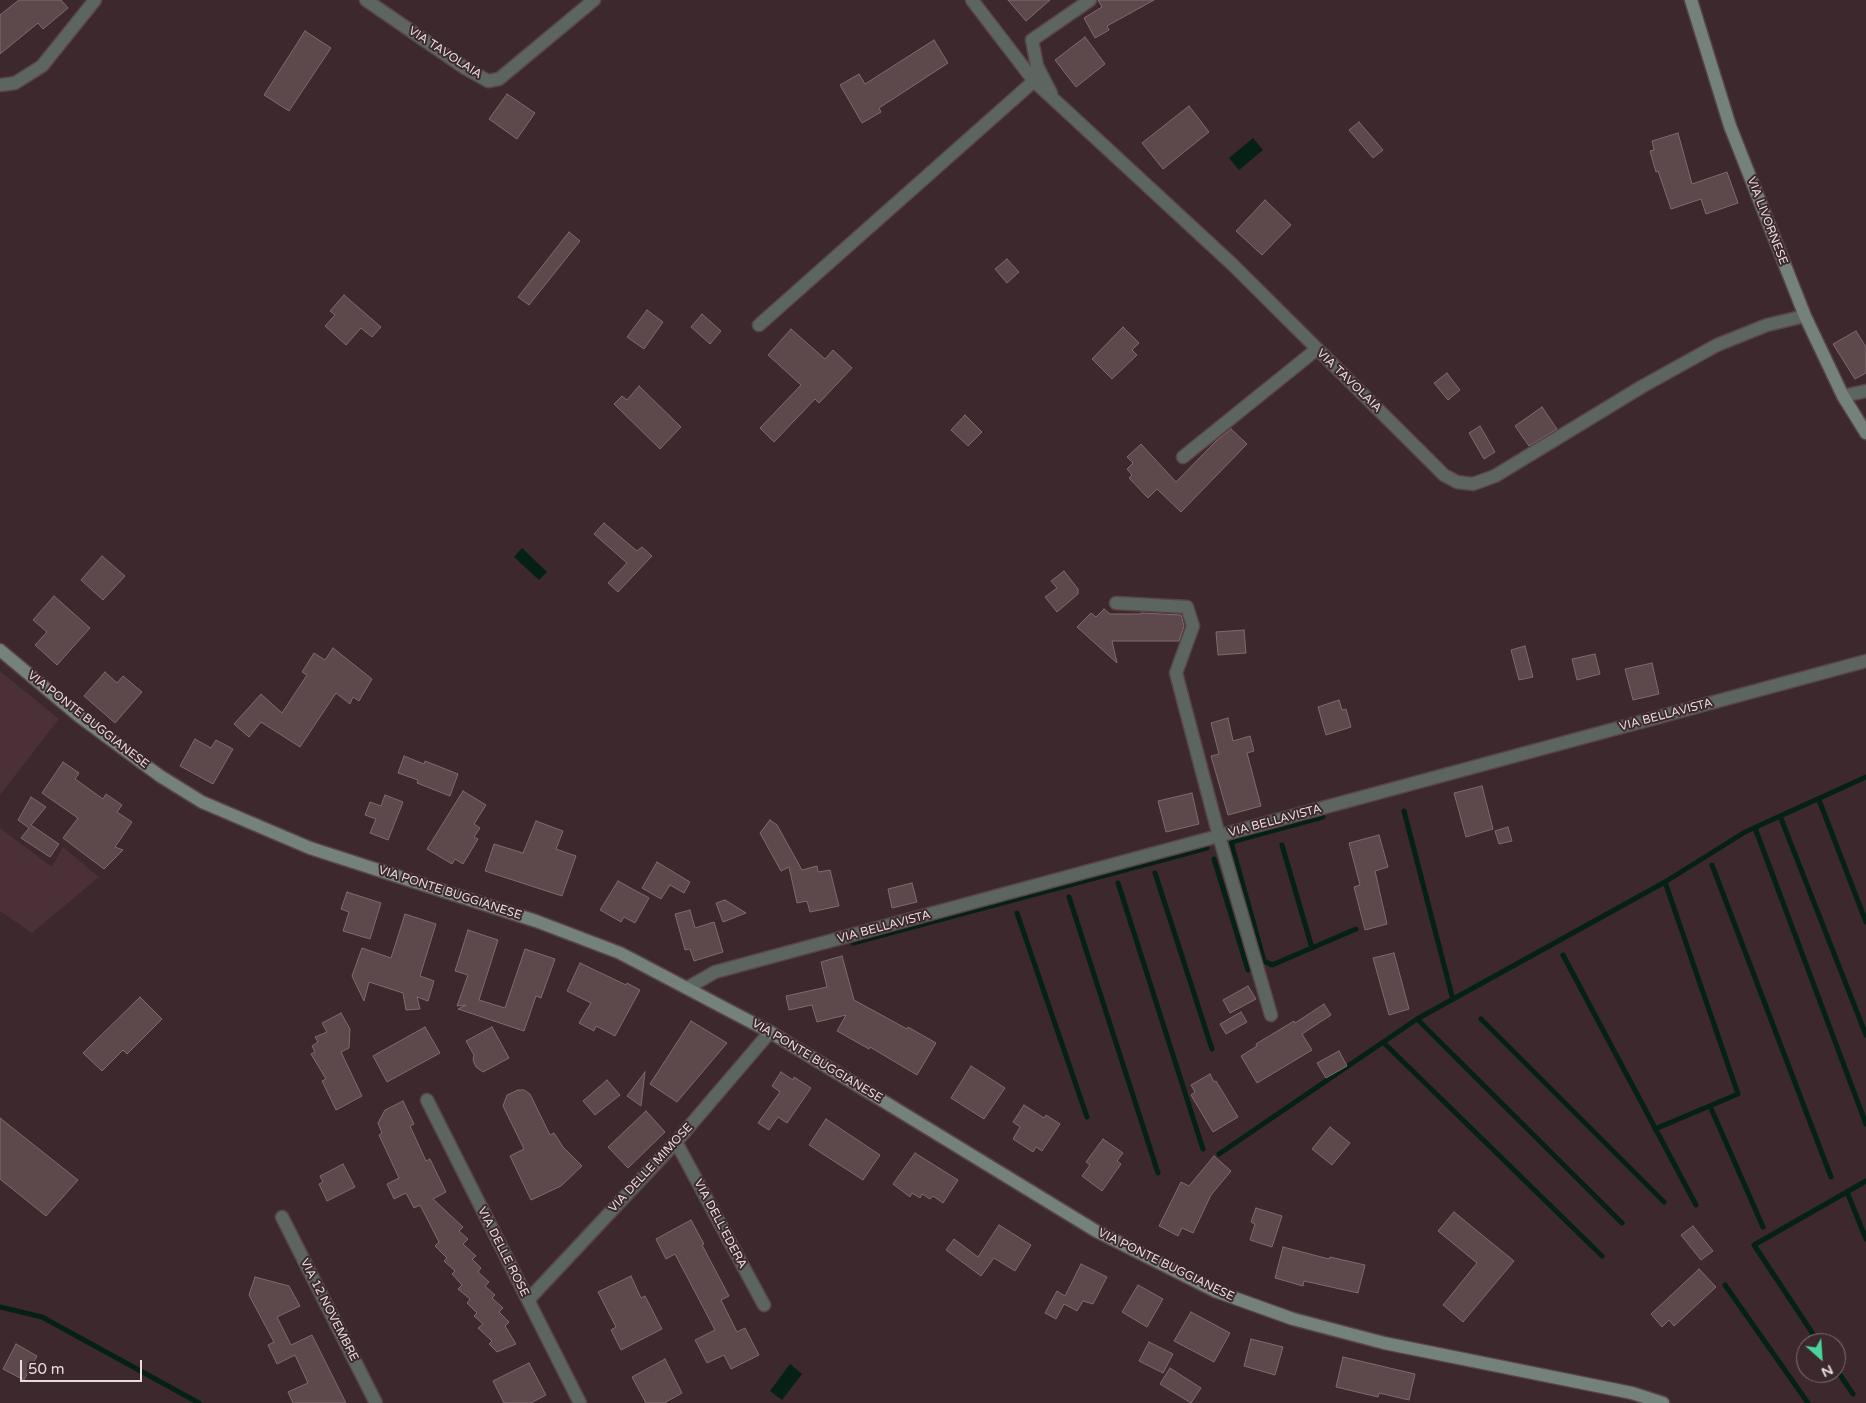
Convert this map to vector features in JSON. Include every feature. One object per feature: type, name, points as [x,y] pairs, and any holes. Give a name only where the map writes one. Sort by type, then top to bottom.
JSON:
[{"type":"main road","name":"VIA LIVORNESE","points":[[1691,0],[1730,126],[1805,316],[1843,396],[1866,433]]},
{"type":"main road","name":"VIA PONTE BUGGIANESE","points":[[0,650],[80,717],[160,776],[202,802],[310,848],[536,921],[620,953],[770,1032],[1096,1231],[1215,1291],[1293,1319],[1384,1343],[1632,1393],[1663,1403]]},
{"type":"street","points":[[0,85],[15,83],[42,66],[95,0]]},
{"type":"street","name":"VIA TAVOLAIA","points":[[366,0],[488,81],[499,79],[594,0]]},
{"type":"street","name":"VIA TAVOLAIA","points":[[972,0],[1034,81],[1233,265],[1444,475],[1457,482],[1473,484],[1495,476],[1643,386],[1717,345],[1767,325],[1805,316]]},
{"type":"street","points":[[1055,100],[1037,66],[1032,40],[1090,0]]},
{"type":"street","points":[[760,325],[1034,81]]},
{"type":"street","points":[[1183,457],[1317,349]]},
{"type":"street","points":[[1843,396],[1866,391]]},
{"type":"street","points":[[1116,603],[1187,607],[1193,626],[1176,673],[1218,836],[1271,1015]]},
{"type":"street","name":"VIA BELLAVISTA","points":[[687,988],[715,972],[1866,661]]},
{"type":"street","name":"VIA DELLE MIMOSE","points":[[528,1300],[676,1142],[770,1032]]},
{"type":"street","name":"VIA DELLE ROSE","points":[[427,1100],[580,1403]]},
{"type":"street","name":"VIA DELL'EDERA","points":[[676,1142],[764,1305]]},
{"type":"street","name":"VIA 12 NOVEMBRE","points":[[282,1217],[376,1403]]},
{"type":"shaded area","points":[[1253,138],[1263,150],[1239,170],[1229,158]]},
{"type":"shaded area","points":[[522,548],[547,572],[539,580],[514,557]]},
{"type":"shaded area","points":[[0,671],[59,719],[0,795]]},
{"type":"shaded area","points":[[0,828],[52,867],[63,847],[99,877],[32,933],[0,911]]},
{"type":"shaded area","points":[[790,1364],[802,1374],[782,1400],[770,1391]]},
{"type":"building","points":[[19,0],[61,0],[68,8],[43,29],[38,23],[0,54],[0,15]]},
{"type":"building","points":[[1008,0],[1050,0],[1026,21]]},
{"type":"building","points":[[1098,0],[1154,0],[1107,26],[1109,30],[1095,38],[1084,18],[1102,7]]},
{"type":"building","points":[[305,31],[331,48],[289,111],[264,95]]},
{"type":"building","points":[[1085,37],[1105,64],[1076,87],[1055,60]]},
{"type":"building","points":[[934,40],[948,63],[879,108],[881,112],[862,123],[840,85],[859,74],[865,84]]},
{"type":"building","points":[[507,94],[535,113],[517,139],[489,119]]},
{"type":"building","points":[[1189,106],[1209,132],[1163,169],[1142,143]]},
{"type":"building","points":[[1359,122],[1383,150],[1373,158],[1349,130]]},
{"type":"building","points":[[1678,133],[1692,184],[1727,172],[1738,203],[1706,214],[1701,199],[1671,209],[1658,171],[1656,172],[1650,151],[1654,150],[1652,141]]},
{"type":"building","points":[[1265,200],[1291,225],[1262,255],[1236,231]]},
{"type":"building","points":[[569,232],[580,241],[529,305],[518,297]]},
{"type":"building","points":[[1007,259],[1019,272],[1007,283],[995,269]]},
{"type":"building","points":[[344,295],[381,327],[372,337],[361,328],[346,345],[325,326],[335,315],[330,311]]},
{"type":"building","points":[[647,310],[663,322],[644,349],[627,337]]},
{"type":"building","points":[[702,314],[721,331],[710,344],[691,327]]},
{"type":"building","points":[[1123,327],[1139,343],[1132,350],[1137,355],[1112,379],[1092,359]]},
{"type":"building","points":[[791,329],[825,359],[833,350],[852,368],[819,403],[815,399],[774,442],[760,428],[801,385],[768,355]]},
{"type":"building","points":[[1856,331],[1866,347],[1866,373],[1855,379],[1833,344]]},
{"type":"building","points":[[1447,373],[1460,390],[1448,400],[1434,383]]},
{"type":"building","points":[[639,386],[681,427],[660,449],[614,404],[622,396],[627,400]]},
{"type":"building","points":[[1542,407],[1557,429],[1529,446],[1515,426]]},
{"type":"building","points":[[965,415],[982,432],[968,446],[951,430]]},
{"type":"building","points":[[1480,426],[1495,452],[1484,459],[1469,433]]},
{"type":"building","points":[[1231,429],[1247,444],[1181,512],[1157,489],[1148,498],[1129,478],[1132,475],[1127,469],[1133,463],[1127,457],[1141,444],[1176,482],[1216,441]]},
{"type":"building","points":[[604,523],[637,551],[642,547],[652,556],[618,592],[608,583],[627,563],[594,534]]},
{"type":"building","points":[[102,556],[125,576],[103,600],[81,580]]},
{"type":"building","points":[[1064,571],[1078,589],[1078,594],[1057,612],[1045,597],[1057,588],[1051,581]]},
{"type":"building","points":[[54,596],[90,628],[57,665],[35,645],[47,632],[33,620]]},
{"type":"building","points":[[1104,609],[1110,614],[1181,615],[1184,626],[1179,641],[1112,641],[1117,663],[1077,627],[1091,613],[1096,617]]},
{"type":"building","points":[[1244,630],[1246,653],[1218,655],[1216,632]]},
{"type":"building","points":[[1525,646],[1533,677],[1519,680],[1511,650]]},
{"type":"building","points":[[333,648],[372,679],[359,701],[353,697],[350,704],[336,693],[300,747],[261,722],[249,737],[234,724],[261,694],[282,713],[307,675],[302,672],[314,653],[325,660]]},
{"type":"building","points":[[1595,654],[1600,674],[1577,680],[1572,659]]},
{"type":"building","points":[[1652,663],[1659,694],[1633,700],[1625,669]]},
{"type":"building","points":[[105,672],[117,683],[123,676],[142,692],[115,723],[84,696]]},
{"type":"building","points":[[1339,700],[1342,710],[1346,709],[1351,727],[1326,735],[1318,707]]},
{"type":"building","points":[[1228,718],[1233,741],[1250,736],[1254,751],[1247,753],[1261,806],[1228,815],[1211,756],[1219,754],[1211,723]]},
{"type":"building","points":[[195,739],[211,748],[216,740],[233,749],[213,784],[180,766]]},
{"type":"building","points":[[404,756],[424,764],[425,761],[458,774],[450,796],[417,783],[418,780],[398,773]]},
{"type":"building","points":[[63,762],[79,773],[75,779],[103,799],[106,794],[122,805],[117,812],[132,822],[115,847],[123,850],[104,869],[63,838],[78,818],[42,793]]},
{"type":"building","points":[[1482,786],[1493,829],[1466,837],[1454,793]]},
{"type":"building","points":[[463,791],[486,805],[474,824],[480,828],[474,837],[478,839],[463,864],[455,859],[452,864],[427,849]]},
{"type":"building","points":[[1192,793],[1199,824],[1166,832],[1158,801]]},
{"type":"building","points":[[385,795],[403,802],[388,840],[370,833],[376,819],[365,815],[370,802],[381,806]]},
{"type":"building","points":[[31,797],[46,807],[31,825],[59,844],[50,857],[21,838],[29,828],[18,820]]},
{"type":"building","points":[[770,820],[777,825],[802,870],[817,866],[818,872],[830,870],[839,906],[810,912],[807,901],[797,903],[789,867],[781,871],[760,833]]},
{"type":"building","points":[[536,821],[563,831],[556,849],[576,856],[562,896],[485,871],[494,844],[523,853]]},
{"type":"building","points":[[1508,827],[1512,841],[1499,844],[1495,831]]},
{"type":"building","points":[[1379,835],[1388,867],[1375,871],[1387,924],[1365,930],[1354,887],[1360,885],[1349,843]]},
{"type":"building","points":[[657,862],[690,882],[684,893],[670,885],[661,899],[642,888]]},
{"type":"building","points":[[618,881],[649,898],[635,923],[624,917],[621,922],[600,910]]},
{"type":"building","points":[[912,883],[917,902],[892,908],[888,889]]},
{"type":"building","points":[[347,892],[381,903],[370,939],[343,931],[349,912],[341,909]]},
{"type":"building","points":[[725,900],[746,913],[723,922],[716,903]]},
{"type":"building","points":[[690,910],[695,928],[714,922],[723,952],[694,961],[690,949],[685,950],[675,914]]},
{"type":"building","points":[[405,914],[436,924],[420,976],[434,981],[428,1001],[417,997],[420,1009],[406,1010],[403,993],[369,982],[364,1001],[352,976],[362,948],[391,958]]},
{"type":"building","points":[[468,930],[498,940],[479,1000],[505,1008],[525,949],[555,959],[541,998],[536,996],[524,1031],[458,1009],[466,1005],[457,1006],[468,975],[455,971]]},
{"type":"building","points":[[1394,953],[1409,1009],[1389,1015],[1373,958]]},
{"type":"building","points":[[842,956],[854,1000],[936,1043],[917,1075],[870,1047],[869,1049],[837,1031],[846,1015],[817,1022],[812,1005],[789,1010],[786,996],[827,987],[821,962]]},
{"type":"building","points":[[580,963],[640,990],[615,1036],[596,1026],[594,1031],[579,1023],[591,1003],[567,991]]},
{"type":"building","points":[[1248,986],[1256,999],[1230,1013],[1223,1000]]},
{"type":"building","points":[[140,997],[162,1019],[127,1054],[123,1050],[102,1071],[83,1053]]},
{"type":"building","points":[[1324,1004],[1331,1015],[1302,1034],[1312,1050],[1257,1083],[1241,1056],[1257,1046],[1256,1044],[1294,1021],[1295,1023]]},
{"type":"building","points":[[1241,1012],[1247,1022],[1226,1034],[1220,1024]]},
{"type":"building","points":[[341,1013],[350,1029],[349,1048],[341,1052],[362,1096],[336,1110],[322,1081],[326,1079],[311,1054],[315,1052],[312,1046],[318,1042],[315,1037],[327,1032],[322,1023]]},
{"type":"building","points":[[691,1021],[727,1043],[677,1102],[650,1084]]},
{"type":"building","points":[[425,1027],[440,1053],[387,1082],[373,1056]]},
{"type":"building","points":[[492,1027],[509,1058],[483,1072],[476,1067],[473,1060],[474,1055],[466,1041]]},
{"type":"building","points":[[1339,1051],[1347,1066],[1326,1078],[1317,1063]]},
{"type":"building","points":[[971,1066],[1005,1088],[984,1119],[951,1098]]},
{"type":"building","points":[[645,1072],[641,1106],[627,1096]]},
{"type":"building","points":[[781,1072],[793,1080],[794,1077],[811,1088],[787,1123],[778,1117],[769,1130],[758,1123],[780,1092],[772,1086]]},
{"type":"building","points":[[1210,1074],[1238,1117],[1213,1132],[1191,1095],[1195,1092],[1191,1085]]},
{"type":"building","points":[[607,1080],[620,1095],[595,1115],[583,1101]]},
{"type":"building","points":[[518,1090],[524,1090],[530,1094],[550,1135],[554,1133],[563,1147],[582,1166],[561,1186],[531,1200],[510,1156],[524,1149],[503,1106],[507,1095]]},
{"type":"building","points":[[403,1101],[414,1124],[410,1126],[426,1161],[430,1159],[446,1192],[433,1199],[463,1227],[459,1231],[468,1239],[463,1244],[476,1256],[472,1259],[481,1268],[478,1272],[489,1282],[485,1286],[495,1295],[492,1298],[503,1308],[499,1312],[509,1322],[505,1326],[516,1344],[497,1352],[489,1344],[492,1341],[478,1328],[483,1324],[474,1316],[477,1313],[467,1303],[470,1299],[458,1289],[462,1285],[452,1274],[455,1271],[444,1261],[447,1258],[435,1246],[439,1242],[420,1205],[414,1208],[406,1193],[394,1199],[387,1184],[399,1178],[379,1135],[382,1133],[378,1123],[385,1110]]},
{"type":"building","points":[[1024,1105],[1044,1118],[1046,1115],[1060,1124],[1042,1151],[1036,1147],[1033,1152],[1013,1139],[1020,1127],[1013,1122]]},
{"type":"building","points":[[646,1111],[665,1132],[628,1168],[608,1147]]},
{"type":"building","points":[[0,1118],[78,1180],[46,1216],[0,1179]]},
{"type":"building","points":[[826,1119],[880,1155],[863,1180],[809,1145]]},
{"type":"building","points":[[1330,1127],[1350,1143],[1332,1165],[1312,1149]]},
{"type":"building","points":[[1103,1139],[1123,1153],[1117,1161],[1121,1164],[1102,1191],[1082,1176],[1090,1165],[1086,1162]]},
{"type":"building","points":[[915,1153],[958,1180],[943,1203],[933,1196],[930,1199],[922,1194],[920,1198],[912,1193],[910,1197],[893,1184]]},
{"type":"building","points":[[1214,1156],[1231,1171],[1211,1195],[1193,1233],[1182,1228],[1178,1236],[1159,1226],[1181,1182],[1189,1186]]},
{"type":"building","points":[[343,1164],[355,1187],[327,1201],[319,1184],[323,1182],[320,1176]]},
{"type":"building","points":[[1256,1208],[1282,1216],[1272,1247],[1250,1240],[1255,1224],[1251,1222]]},
{"type":"building","points":[[1454,1212],[1514,1261],[1463,1322],[1443,1305],[1477,1263],[1438,1231]]},
{"type":"building","points":[[691,1220],[729,1296],[721,1300],[737,1332],[745,1328],[759,1355],[731,1369],[724,1355],[707,1363],[695,1340],[715,1330],[675,1254],[666,1259],[656,1239]]},
{"type":"building","points":[[999,1225],[1031,1245],[1015,1271],[994,1258],[981,1276],[946,1250],[954,1239],[978,1257]]},
{"type":"building","points":[[1693,1226],[1713,1251],[1701,1260],[1681,1235]]},
{"type":"building","points":[[1283,1247],[1329,1259],[1330,1257],[1365,1265],[1358,1293],[1304,1281],[1303,1286],[1275,1278]]},
{"type":"building","points":[[1081,1264],[1107,1277],[1093,1304],[1083,1301],[1077,1311],[1064,1304],[1056,1319],[1045,1313],[1057,1291],[1065,1296]]},
{"type":"building","points":[[1699,1269],[1716,1287],[1674,1326],[1669,1320],[1662,1327],[1651,1314]]},
{"type":"building","points":[[631,1276],[641,1298],[645,1296],[662,1329],[621,1350],[611,1330],[616,1327],[598,1292]]},
{"type":"building","points":[[255,1277],[289,1286],[300,1306],[277,1317],[291,1345],[312,1335],[346,1403],[293,1403],[288,1392],[308,1383],[295,1355],[277,1364],[268,1345],[274,1342],[249,1295]]},
{"type":"building","points":[[1138,1285],[1163,1299],[1147,1327],[1122,1312]]},
{"type":"building","points":[[1191,1312],[1230,1333],[1214,1362],[1174,1341]]},
{"type":"building","points":[[1251,1339],[1283,1347],[1275,1375],[1244,1366]]},
{"type":"building","points":[[1149,1342],[1173,1354],[1163,1373],[1139,1361]]},
{"type":"building","points":[[16,1344],[37,1356],[24,1380],[3,1369]]},
{"type":"building","points":[[1343,1357],[1415,1374],[1409,1400],[1379,1393],[1378,1397],[1336,1387]]},
{"type":"building","points":[[665,1359],[682,1393],[664,1403],[646,1403],[632,1377]]},
{"type":"building","points":[[529,1363],[546,1395],[531,1403],[504,1403],[493,1381]]},
{"type":"building","points":[[1170,1368],[1201,1388],[1191,1403],[1160,1384]]},
{"type":"waterway","points":[[1219,1154],[1417,1019],[1665,882],[1745,832],[1866,777]]},
{"type":"waterway","points":[[1819,800],[1866,922]]},
{"type":"waterway","points":[[1404,811],[1452,996]]},
{"type":"waterway","points":[[1780,816],[1866,1035]]},
{"type":"waterway","points":[[1323,817],[1231,842],[1264,961],[1272,965],[1356,929]]},
{"type":"waterway","points":[[1755,828],[1866,1124]]},
{"type":"waterway","points":[[1282,845],[1312,948]]},
{"type":"waterway","points":[[853,943],[1207,848]]},
{"type":"waterway","points":[[1214,859],[1248,970]]},
{"type":"waterway","points":[[1712,865],[1831,1177]]},
{"type":"waterway","points":[[1155,873],[1212,1049]]},
{"type":"waterway","points":[[1655,1129],[1738,1094],[1665,882]]},
{"type":"waterway","points":[[1118,883],[1203,1149]]},
{"type":"waterway","points":[[1069,897],[1158,1173]]},
{"type":"waterway","points":[[1017,913],[1087,1117]]},
{"type":"waterway","points":[[1563,955],[1696,1205]]},
{"type":"waterway","points":[[1417,1019],[1622,1223]]},
{"type":"waterway","points":[[1481,1019],[1664,1202]]},
{"type":"waterway","points":[[1384,1043],[1602,1256]]},
{"type":"waterway","points":[[1710,1106],[1763,1227]]},
{"type":"waterway","points":[[1812,1333],[1754,1245],[1866,1181]]},
{"type":"waterway","points":[[1847,1192],[1866,1239]]},
{"type":"waterway","points":[[1725,1285],[1808,1403]]},
{"type":"waterway","points":[[0,1307],[42,1317],[199,1403]]},
{"type":"waterway","points":[[1846,1383],[1853,1394]]}]
